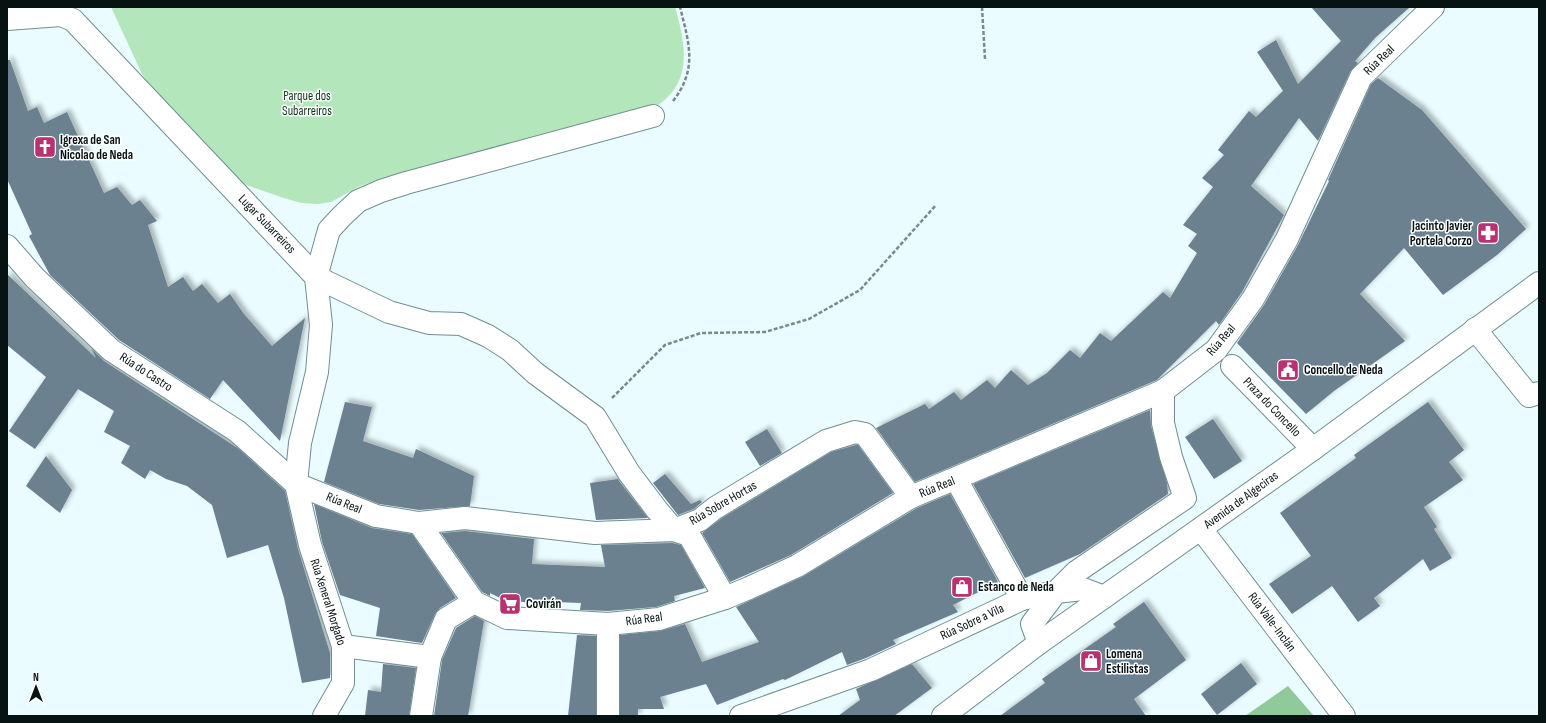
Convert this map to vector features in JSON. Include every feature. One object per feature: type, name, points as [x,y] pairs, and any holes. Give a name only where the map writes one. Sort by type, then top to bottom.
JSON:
[{"type":"street","name":"Rúa Real","points":[[296,484],[376,516],[419,523],[474,602],[507,618],[608,624],[659,619],[725,598],[797,566],[911,497],[1163,391],[1216,350],[1253,300],[1287,238],[1361,77],[1434,7]]},
{"type":"street","name":"Lugar Subarreiros","points":[[7,19],[61,15],[73,20],[316,277]]},
{"type":"street","points":[[296,484],[300,443],[317,372],[321,325],[316,277],[329,230],[358,201],[380,191],[653,116]]},
{"type":"street","name":"Rúa do Castro","points":[[7,246],[35,278],[111,350],[237,431],[296,484]]},
{"type":"street","points":[[316,277],[389,312],[429,323],[461,324],[488,336],[510,350],[535,373],[595,417],[629,473],[674,530],[689,535],[725,598]]},
{"type":"street","name":"Avenida de Algeciras","points":[[943,716],[1072,619],[1313,449],[1539,283]]},
{"type":"street","points":[[1476,329],[1529,396],[1539,393]]},
{"type":"street","name":"Praza do Concello","points":[[1232,366],[1313,449]]},
{"type":"street","points":[[1039,643],[1032,624],[1056,592],[1076,572],[1185,498],[1171,457],[1163,423],[1163,391]]},
{"type":"street","name":"Rúa Sobre Hortas","points":[[419,523],[465,518],[595,533],[674,530],[700,520],[826,441],[855,432],[865,434],[911,497]]},
{"type":"street","points":[[956,479],[1022,598]]},
{"type":"street","name":"Rúa Xeneral Morgado","points":[[296,484],[310,545],[343,646],[343,683],[324,716]]},
{"type":"street","name":"Rúa Valle-Inclán","points":[[1201,529],[1344,716]]},
{"type":"street","name":"Rúa Sobre a Vila","points":[[741,716],[871,670],[1022,598],[1083,589],[1104,597]]},
{"type":"street","points":[[1056,592],[1060,603],[1072,619]]},
{"type":"street","points":[[421,716],[430,657],[446,619],[474,602]]},
{"type":"street","points":[[608,624],[608,716]]},
{"type":"street","points":[[343,646],[430,657]]},
{"type":"path","points":[[653,116],[669,107],[686,81],[689,68],[689,54],[680,7]]},
{"type":"path","points":[[982,7],[985,59]]},
{"type":"path","points":[[595,417],[635,373],[665,345],[701,332],[765,332],[809,319],[860,290],[936,205]]},
{"type":"green space","name":"Parque dos Subarreiros","points":[[111,7],[675,7],[683,39],[683,68],[679,81],[671,93],[660,104],[644,113],[377,180],[360,186],[331,202],[318,204],[301,203],[243,184],[223,169],[163,104],[142,74]]},
{"type":"green space","points":[[1288,686],[1314,716],[1245,716]]},
{"type":"building","points":[[1311,7],[1410,7],[1375,38],[1355,61],[1358,63],[1350,72],[1318,141],[1299,118],[1251,186],[1284,215],[1242,292],[1219,325],[1216,321],[1157,380],[915,482],[876,428],[925,404],[929,409],[954,392],[961,400],[987,380],[995,388],[1011,370],[1028,385],[1047,373],[1070,350],[1080,358],[1100,333],[1111,341],[1163,292],[1170,298],[1197,253],[1188,246],[1197,234],[1183,225],[1213,187],[1202,178],[1224,155],[1218,150],[1249,111],[1256,117],[1283,91],[1257,52],[1276,40],[1298,84],[1341,41]]},
{"type":"building","points":[[7,60],[10,60],[28,111],[37,107],[44,123],[67,112],[104,193],[117,187],[132,205],[140,200],[157,221],[148,225],[168,287],[183,277],[193,291],[202,284],[218,303],[230,294],[244,314],[272,346],[305,318],[280,441],[223,380],[210,399],[119,340],[50,275],[29,236],[32,234],[7,179]]},
{"type":"building","points":[[1378,78],[1422,110],[1526,229],[1497,255],[1443,295],[1404,248],[1360,294],[1405,341],[1334,391],[1306,414],[1237,343],[1264,305],[1298,245],[1329,181],[1328,180],[1371,84]]},
{"type":"building","points":[[7,274],[96,358],[91,348],[104,361],[239,449],[285,491],[298,549],[330,653],[330,678],[302,683],[284,598],[268,545],[227,558],[212,505],[187,486],[166,479],[150,470],[145,479],[121,463],[130,446],[104,432],[114,411],[78,389],[35,449],[9,431],[46,377],[7,345]]},
{"type":"building","points":[[345,402],[372,407],[363,441],[413,458],[416,449],[474,476],[470,506],[419,510],[379,504],[324,482]]},
{"type":"building","points":[[1428,402],[1464,450],[1449,462],[1463,480],[1424,507],[1437,527],[1434,529],[1452,558],[1430,571],[1423,559],[1374,598],[1380,606],[1358,622],[1332,586],[1292,614],[1269,584],[1311,556],[1280,513],[1356,458],[1354,455]]},
{"type":"building","points":[[1150,410],[1151,426],[1167,483],[1168,494],[1080,554],[1025,578],[973,484]]},
{"type":"building","points":[[1213,419],[1242,461],[1214,479],[1185,437]]},
{"type":"building","points":[[767,429],[782,453],[760,466],[745,442]]},
{"type":"building","points":[[858,445],[893,493],[791,555],[730,582],[702,533],[722,518],[831,452]]},
{"type":"building","points":[[46,456],[72,490],[60,513],[26,486]]},
{"type":"building","points":[[665,474],[691,504],[700,500],[702,502],[694,509],[678,515],[653,483]]},
{"type":"building","points":[[618,479],[648,518],[596,520],[590,483]]},
{"type":"building","points":[[950,494],[998,582],[953,605],[958,612],[893,640],[896,644],[866,658],[847,665],[842,652],[785,680],[783,679],[717,705],[706,684],[660,697],[664,709],[638,709],[638,716],[620,716],[620,635],[660,631],[685,624],[702,662],[759,642],[736,607],[802,577],[917,508]]},
{"type":"building","points":[[314,504],[372,528],[412,534],[456,598],[440,608],[435,614],[422,643],[376,636],[380,608],[340,595],[322,542]]},
{"type":"building","points":[[465,531],[534,539],[532,564],[605,567],[601,545],[672,543],[681,545],[705,588],[674,596],[675,601],[656,607],[608,611],[580,610],[581,603],[529,601],[529,603],[500,598],[490,593],[490,596],[482,592],[441,533]]},
{"type":"building","points":[[1144,602],[1186,660],[1134,699],[1146,716],[1000,716],[1045,683],[1042,679],[1116,627],[1113,624]]},
{"type":"building","points":[[475,616],[484,621],[468,716],[434,716],[442,660],[456,628]]},
{"type":"building","points":[[577,635],[596,636],[596,716],[568,716]]},
{"type":"building","points":[[1241,663],[1257,684],[1217,715],[1201,694]]},
{"type":"building","points":[[383,664],[416,668],[409,716],[365,716],[368,690],[381,692]]},
{"type":"building","points":[[912,664],[932,688],[894,716],[838,716],[860,700],[856,689]]},
{"type":"place","name":"Igrexa de San Nicolao de Neda","points":[[45,147]]},
{"type":"place","name":"Jacinto Javier Portela Corzo","points":[[1488,233]]},
{"type":"place","name":"Concello de Neda","points":[[1288,370]]},
{"type":"place","name":"Estanco de Neda","points":[[962,587]]},
{"type":"place","name":"Covirán","points":[[510,604]]},
{"type":"place","name":"Lomena Estilistas","points":[[1091,661]]}]
